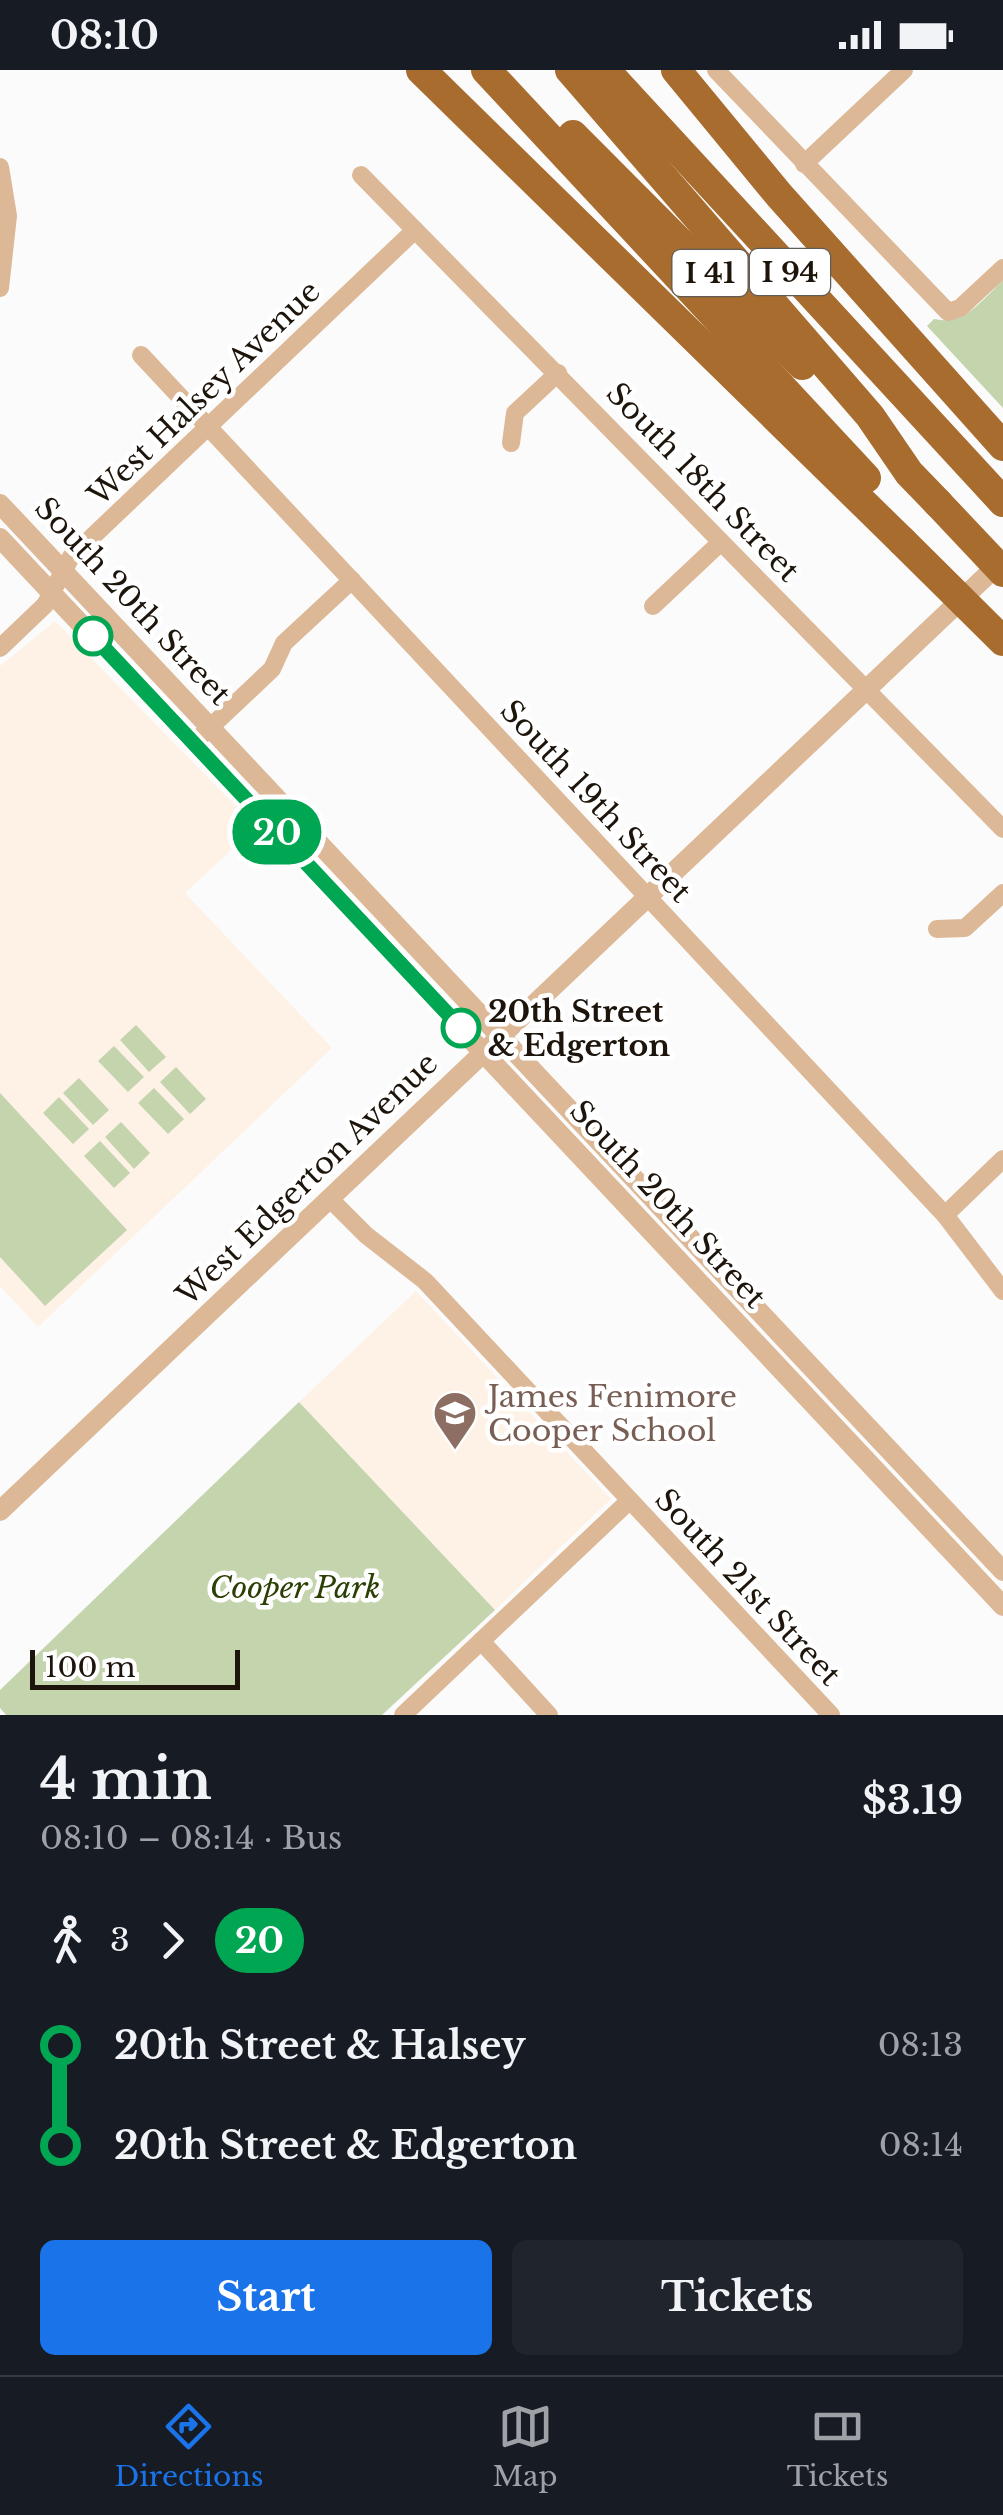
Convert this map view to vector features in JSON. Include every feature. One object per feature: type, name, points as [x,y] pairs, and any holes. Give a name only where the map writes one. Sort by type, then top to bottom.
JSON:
[{"type":"highway","points":[[421,70],[1003,622]]},
{"type":"highway","points":[[435,70],[550,193]]},
{"type":"highway","points":[[486,70],[1003,641]]},
{"type":"highway","name":"I 41","points":[[513,70],[1003,572]]},
{"type":"highway","name":"I 94","points":[[570,70],[870,416],[910,474]]},
{"type":"highway","name":"I 94","points":[[605,70],[1003,502]]},
{"type":"highway","points":[[657,70],[779,195]]},
{"type":"highway","points":[[676,70],[779,195],[1003,446]]},
{"type":"street","points":[[716,70],[948,312],[960,308],[1003,268]]},
{"type":"street","points":[[804,164],[904,70]]},
{"type":"street","points":[[0,167],[5,178],[0,288]]},
{"type":"street","name":"South 18th Street","points":[[362,175],[1003,829]]},
{"type":"street","name":"West Halsey Avenue","points":[[0,648],[52,594],[62,570],[415,230]]},
{"type":"street","name":"South 19th Street","points":[[141,355],[945,1215],[1003,1291]]},
{"type":"street","points":[[511,442],[515,413],[558,373]]},
{"type":"street","name":"South 20th Street","points":[[0,504],[1003,1571]]},
{"type":"street","name":"South 20th Street","points":[[0,538],[1003,1606]]},
{"type":"street","points":[[653,606],[720,542]]},
{"type":"street","name":"West Edgerton Avenue","points":[[0,1511],[1003,560]]},
{"type":"street","points":[[194,743],[272,669],[284,644],[352,580]]},
{"type":"street","points":[[936,929],[965,928],[1003,894]]},
{"type":"street","points":[[945,1215],[1003,1159]]},
{"type":"street","name":"South 21st Street","points":[[330,1199],[366,1235],[425,1281],[831,1715]]},
{"type":"street","points":[[403,1715],[629,1500]]},
{"type":"street","points":[[480,1641],[549,1715]]},
{"type":"shaded area","points":[[55,621],[256,827],[185,893],[332,1048],[38,1327],[0,1286],[0,666]]},
{"type":"shaded area","name":"James Fenimore Cooper School","points":[[416,1291],[611,1499],[495,1610],[299,1402]]},
{"type":"green space","points":[[1003,280],[1003,408],[927,326],[934,319],[964,315]]},
{"type":"green space","points":[[136,1025],[166,1057],[149,1072],[120,1040]]},
{"type":"green space","points":[[114,1046],[144,1077],[128,1092],[98,1061]]},
{"type":"green space","points":[[176,1067],[206,1099],[190,1114],[160,1082]]},
{"type":"green space","points":[[79,1078],[109,1110],[93,1125],[63,1093]]},
{"type":"green space","points":[[154,1088],[184,1119],[168,1134],[138,1103]]},
{"type":"green space","points":[[0,1093],[127,1230],[45,1306],[0,1257]]},
{"type":"green space","points":[[59,1097],[89,1129],[73,1144],[43,1113]]},
{"type":"green space","points":[[121,1122],[150,1153],[134,1169],[105,1137]]},
{"type":"green space","points":[[100,1141],[130,1173],[114,1188],[84,1156]]},
{"type":"green space","name":"Cooper Park","points":[[299,1402],[495,1610],[382,1715],[6,1715],[0,1708],[0,1690]]},
{"type":"bus line","name":"20","points":[[93,636],[461,1028]]},
{"type":"place","name":"20th Street & Edgerton","points":[[461,1028]]},
{"type":"place","name":"James Fenimore Cooper School","points":[[455,1451]]}]
